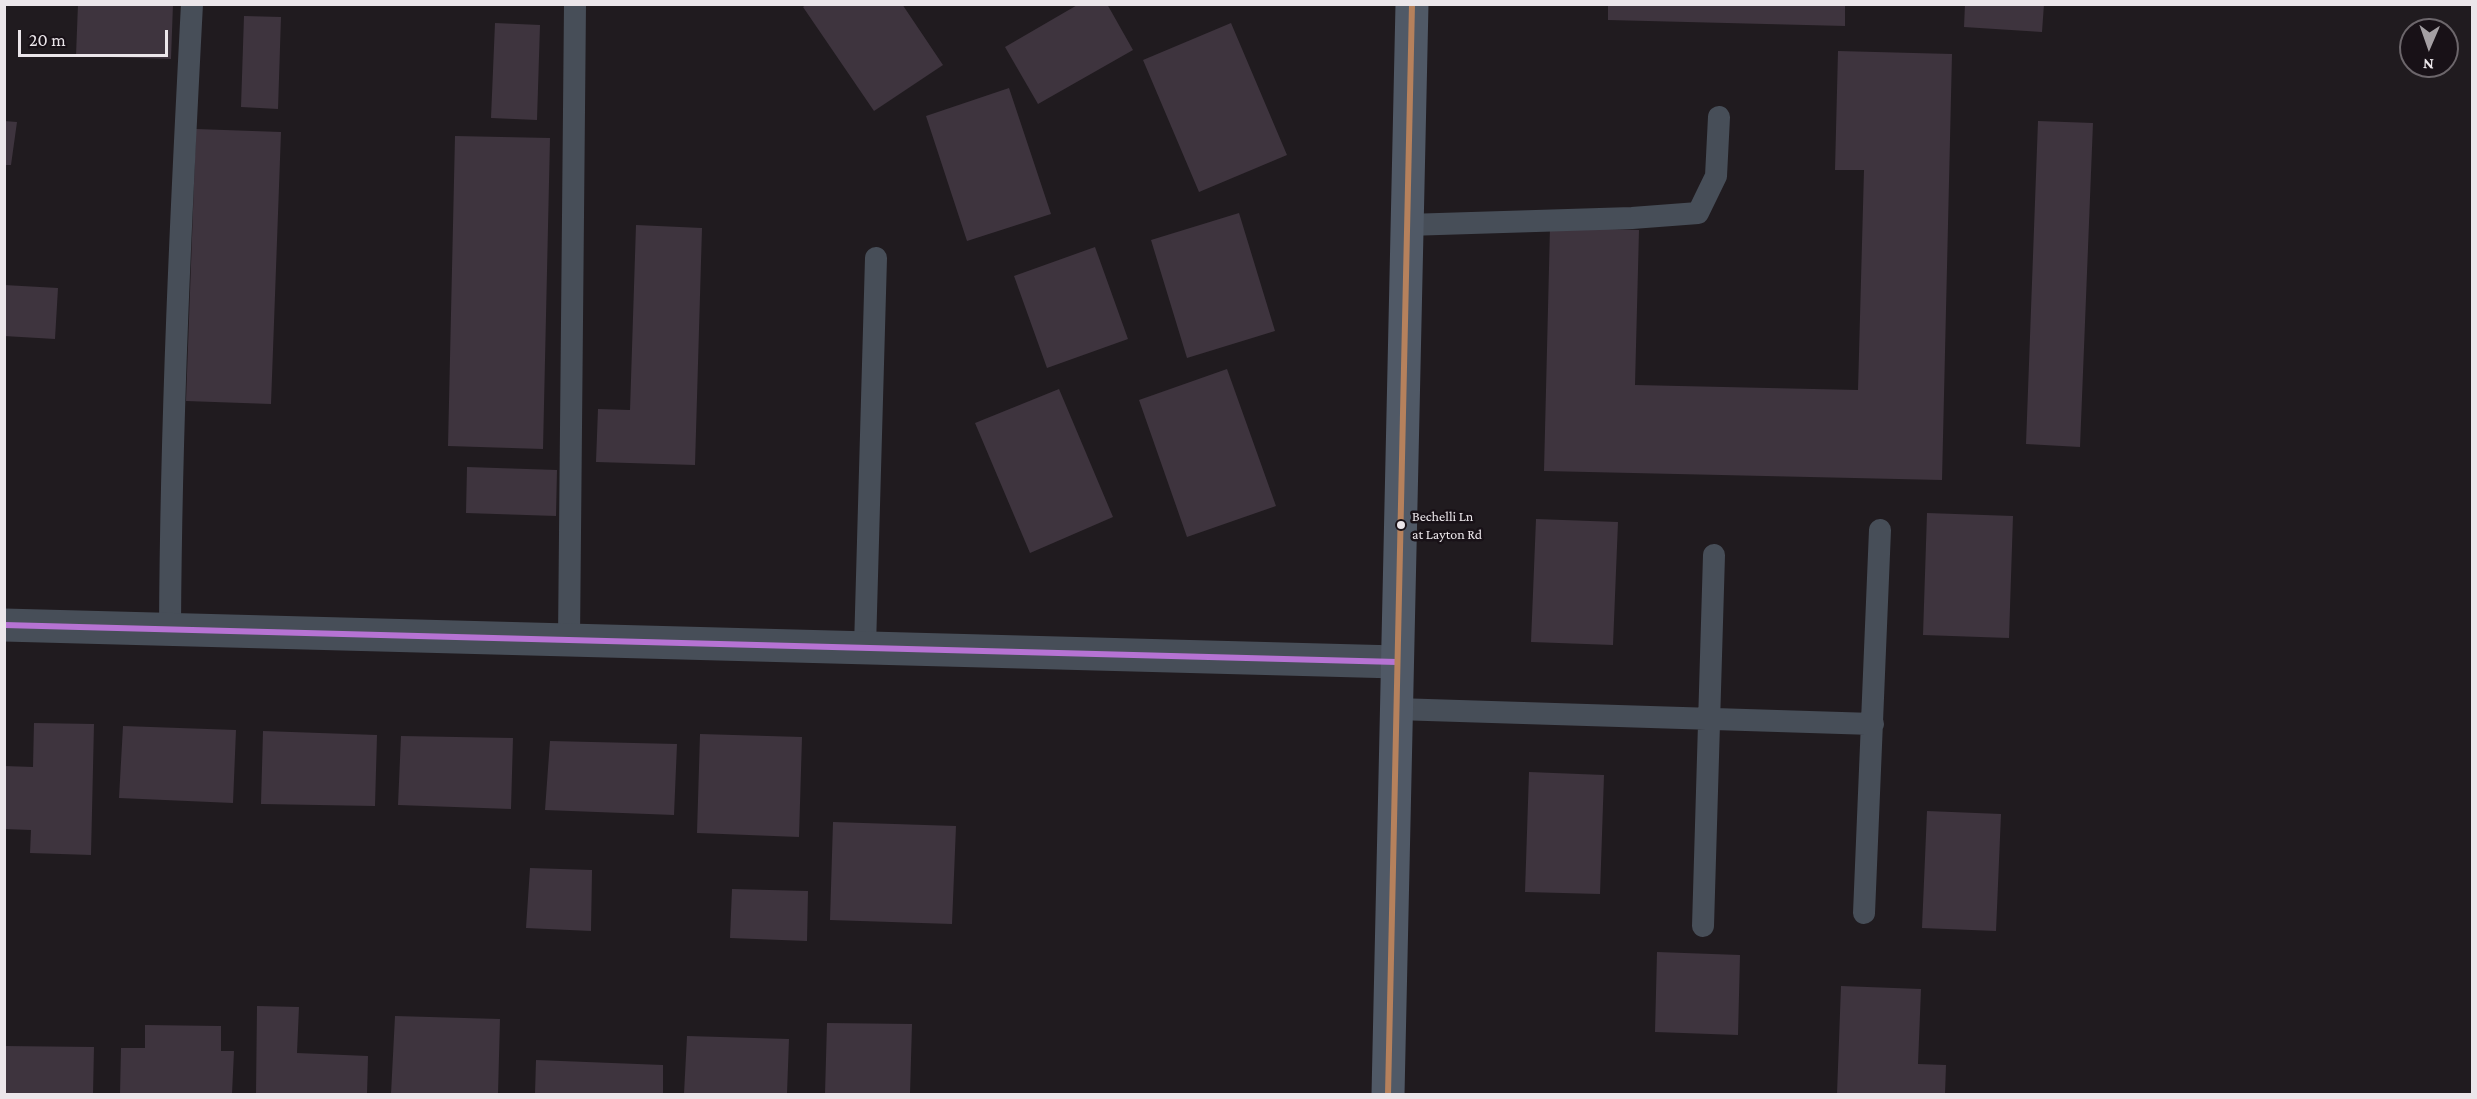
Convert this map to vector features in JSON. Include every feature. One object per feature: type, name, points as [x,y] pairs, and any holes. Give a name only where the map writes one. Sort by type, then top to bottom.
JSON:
[{"type":"main road","points":[[1388,1095],[1412,4]]},
{"type":"street","points":[[4,625],[1397,662]]},
{"type":"lane","points":[[170,629],[171,527],[183,168],[192,4]]},
{"type":"lane","points":[[569,639],[575,4]]},
{"type":"lane","points":[[1407,225],[1632,218],[1698,213],[1716,176],[1719,117]]},
{"type":"lane","points":[[865,647],[876,258]]},
{"type":"lane","points":[[1864,913],[1880,530]]},
{"type":"lane","points":[[1703,926],[1714,555]]},
{"type":"lane","points":[[1396,709],[1873,724]]},
{"type":"building","points":[[78,4],[173,4],[171,59],[76,56]]},
{"type":"building","points":[[807,4],[902,4],[943,65],[874,111],[803,7]]},
{"type":"building","points":[[1079,4],[1107,4],[1133,50],[1038,104],[1005,47]]},
{"type":"building","points":[[1608,4],[1845,4],[1845,26],[1608,20]]},
{"type":"building","points":[[1965,4],[2044,4],[2042,32],[1964,27]]},
{"type":"building","points":[[244,16],[281,17],[278,109],[241,107]]},
{"type":"building","points":[[495,23],[540,25],[537,120],[491,118]]},
{"type":"building","points":[[1231,23],[1287,155],[1199,192],[1143,60]]},
{"type":"building","points":[[1838,51],[1952,54],[1942,480],[1544,471],[1550,227],[1639,230],[1635,385],[1858,390],[1864,170],[1835,170]]},
{"type":"building","points":[[1009,88],[1051,214],[967,241],[926,116]]},
{"type":"building","points":[[4,121],[17,122],[11,165],[4,165]]},
{"type":"building","points":[[2038,121],[2093,123],[2080,447],[2026,444]]},
{"type":"building","points":[[196,129],[281,132],[271,404],[186,401]]},
{"type":"building","points":[[455,136],[550,138],[543,449],[448,446]]},
{"type":"building","points":[[1239,213],[1275,331],[1187,358],[1151,240]]},
{"type":"building","points":[[636,225],[702,228],[695,465],[596,462],[598,409],[630,410]]},
{"type":"building","points":[[1095,247],[1128,339],[1047,368],[1014,276]]},
{"type":"building","points":[[4,285],[58,288],[55,339],[4,336]]},
{"type":"building","points":[[1227,369],[1276,506],[1187,537],[1139,400]]},
{"type":"building","points":[[1059,389],[1113,517],[1030,553],[975,423]]},
{"type":"building","points":[[467,467],[557,470],[556,516],[466,513]]},
{"type":"building","points":[[1927,513],[2013,516],[2009,638],[1923,635]]},
{"type":"building","points":[[1536,519],[1618,522],[1613,645],[1531,642]]},
{"type":"building","points":[[34,723],[94,724],[91,855],[30,853],[31,830],[4,829],[4,766],[33,767]]},
{"type":"building","points":[[123,726],[236,730],[233,803],[119,798]]},
{"type":"building","points":[[263,731],[377,735],[375,806],[261,804]]},
{"type":"building","points":[[700,734],[802,737],[799,837],[697,833]]},
{"type":"building","points":[[401,736],[513,738],[511,809],[398,805]]},
{"type":"building","points":[[550,741],[677,744],[674,815],[545,810]]},
{"type":"building","points":[[1529,772],[1604,775],[1600,894],[1525,892]]},
{"type":"building","points":[[1927,811],[2001,814],[1996,931],[1922,928]]},
{"type":"building","points":[[833,822],[956,826],[952,924],[830,920]]},
{"type":"building","points":[[530,868],[592,870],[591,931],[526,928]]},
{"type":"building","points":[[732,889],[808,891],[807,941],[730,938]]},
{"type":"building","points":[[1657,952],[1740,955],[1738,1035],[1655,1032]]},
{"type":"building","points":[[1841,986],[1921,989],[1918,1064],[1946,1065],[1945,1094],[1837,1094]]},
{"type":"building","points":[[257,1006],[299,1007],[297,1053],[368,1056],[367,1094],[256,1094]]},
{"type":"building","points":[[395,1016],[500,1019],[498,1094],[391,1094]]},
{"type":"building","points":[[827,1023],[912,1024],[910,1094],[825,1094]]},
{"type":"building","points":[[145,1025],[221,1026],[221,1051],[234,1051],[232,1094],[120,1094],[121,1048],[145,1048]]},
{"type":"building","points":[[687,1036],[789,1039],[787,1094],[684,1094]]},
{"type":"building","points":[[4,1046],[94,1047],[93,1094],[4,1094]]},
{"type":"building","points":[[536,1060],[663,1065],[663,1094],[535,1094]]},
{"type":"transit line","points":[[1388,1094],[1412,4]]},
{"type":"transit line","points":[[4,625],[1397,662]]},
{"type":"place","name":"Bechelli Ln at Layton Rd","points":[[1401,525]]}]
